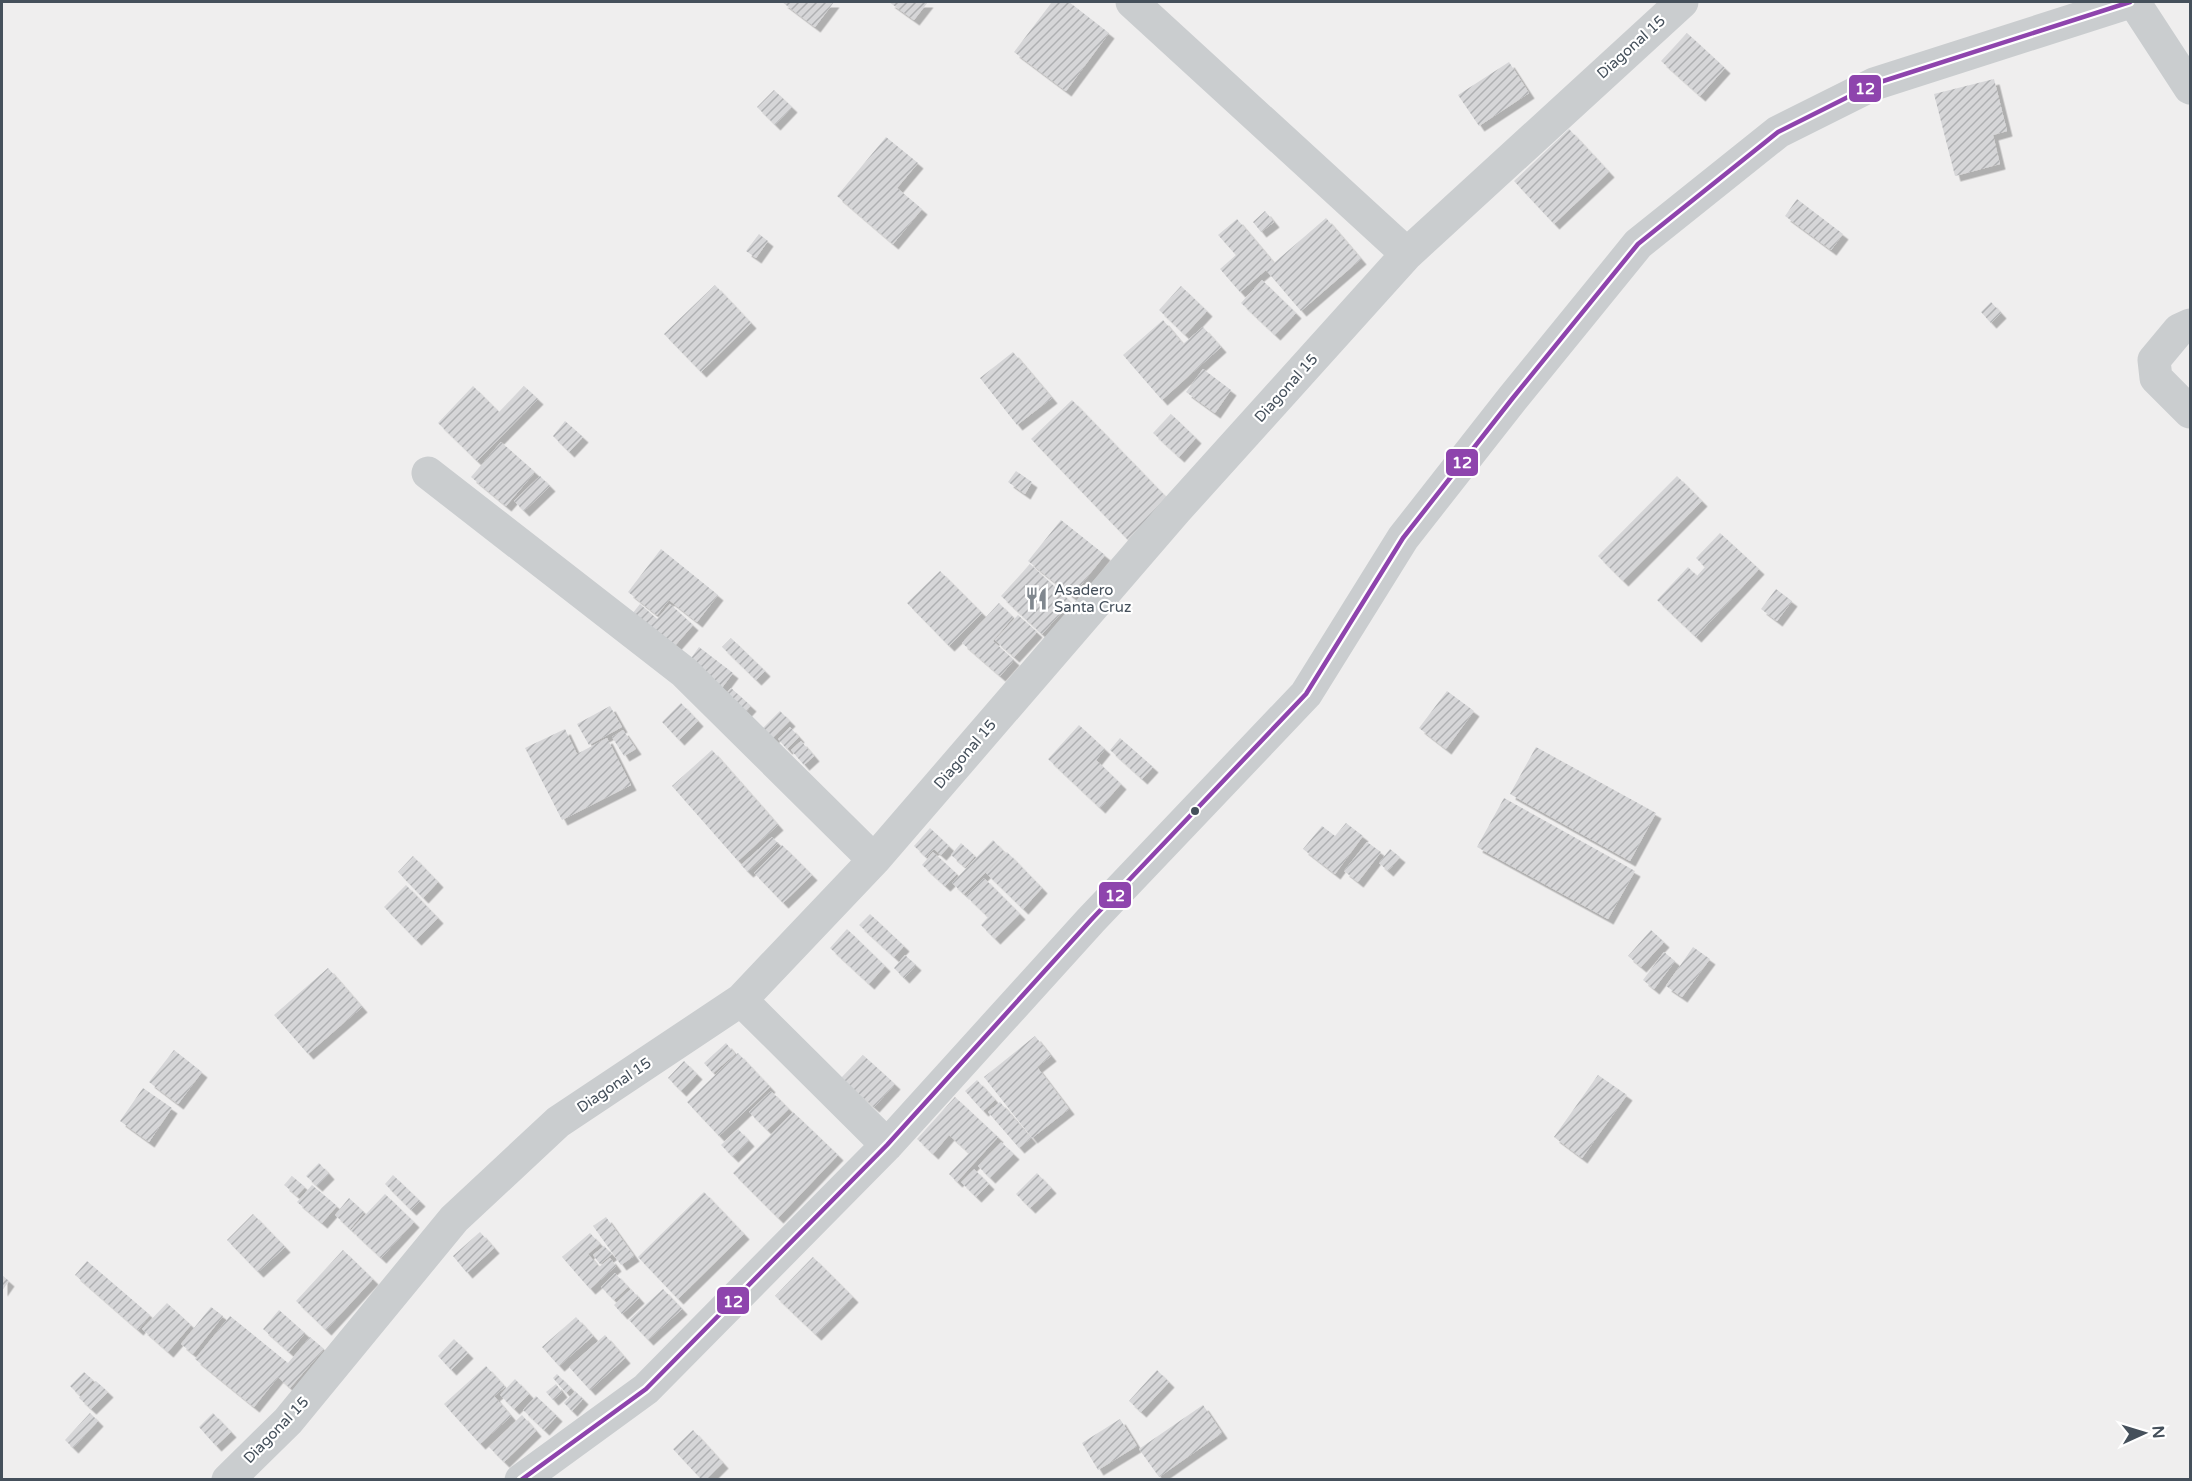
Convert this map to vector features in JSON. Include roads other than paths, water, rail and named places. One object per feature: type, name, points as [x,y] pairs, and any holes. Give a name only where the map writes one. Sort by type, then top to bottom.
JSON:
[{"type":"street","points":[[1132,2],[1407,254]]},
{"type":"street","name":"Diagonal 15","points":[[228,1479],[288,1421],[463,1211],[558,1122],[741,1000],[874,860],[1176,510],[1407,254],[1682,2]]},
{"type":"street","points":[[521,1479],[645,1389],[887,1145],[1091,920],[1306,694],[1404,538],[1512,399],[1638,244],[1778,132],[1874,84],[2132,2],[2190,88]]},
{"type":"street","points":[[2190,325],[2179,330],[2154,360],[2156,378],[2190,412]]},
{"type":"street","points":[[428,473],[684,672],[874,860]]},
{"type":"street","points":[[741,1000],[887,1145]]},
{"type":"place","name":"Asadero Santa Cruz","points":[[1036,599]]}]
